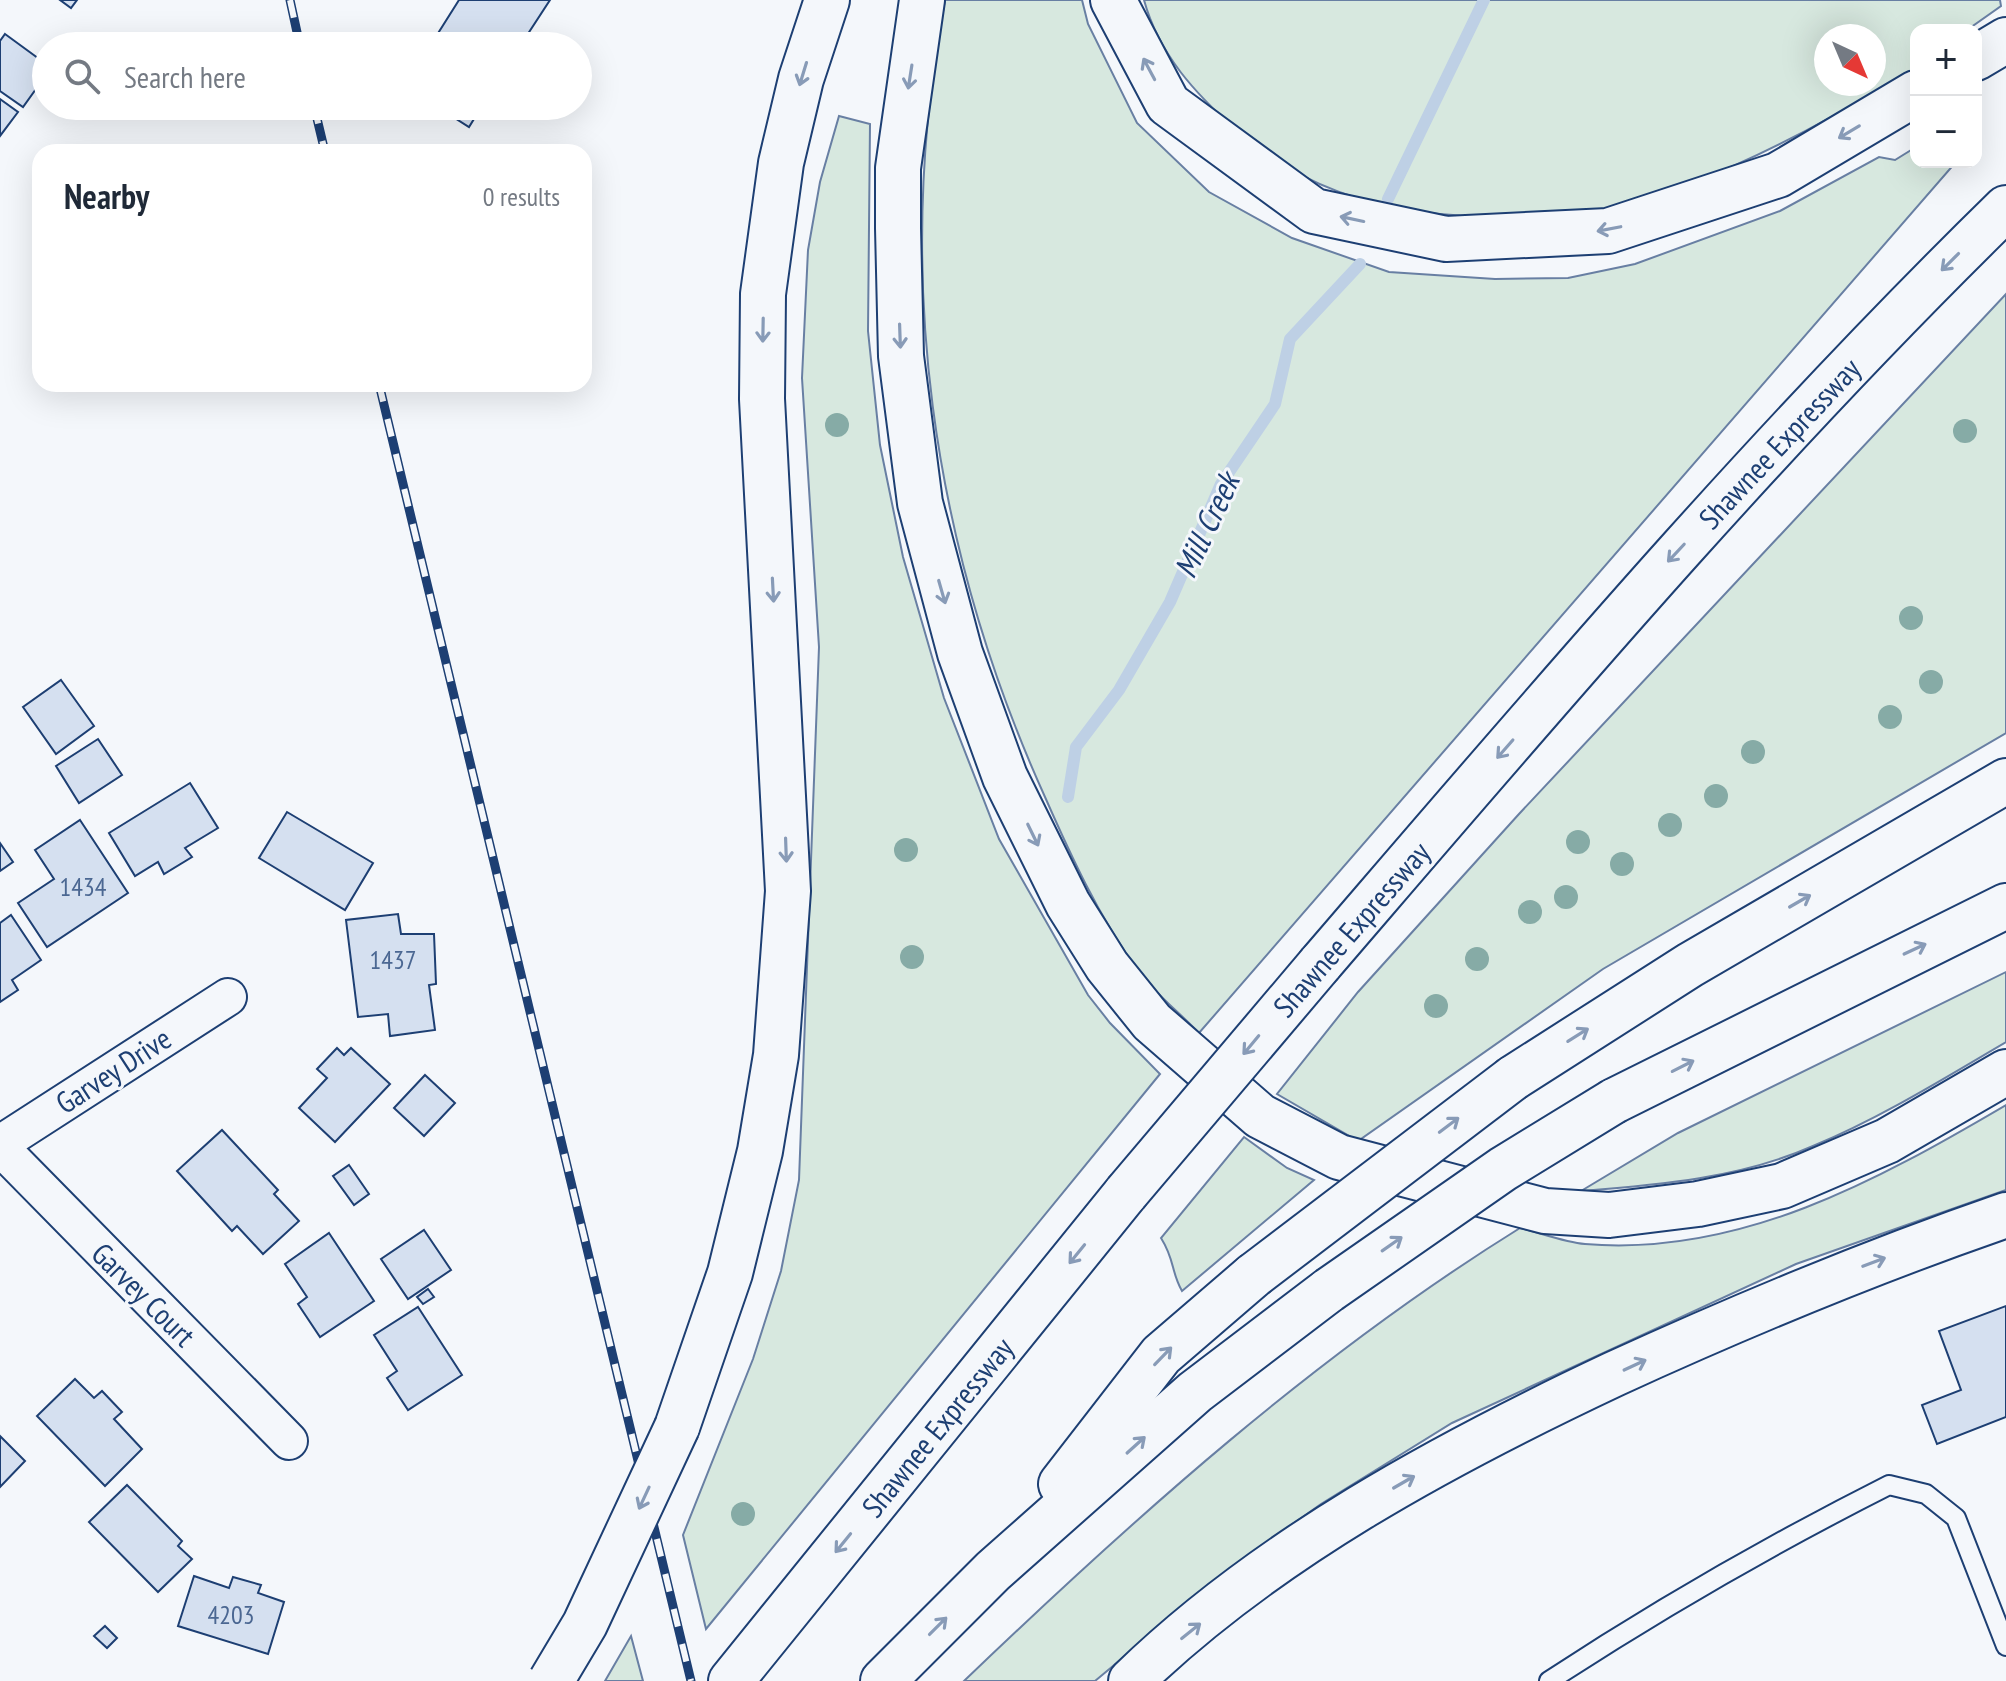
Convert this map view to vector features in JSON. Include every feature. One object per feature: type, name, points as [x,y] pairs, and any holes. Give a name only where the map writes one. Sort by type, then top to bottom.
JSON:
[{"type":"highway","points":[[551,1681],[585,1624],[677,1427],[730,1273],[760,1151],[776,1055],[788,891],[762,399],[763,294],[781,163],[801,79],[827,0]]},
{"type":"highway","points":[[922,0],[900,155],[898,228],[901,356],[920,503],[960,653],[1005,777],[1068,904],[1107,966],[1152,1022],[1260,1116],[1339,1157],[1545,1211],[1609,1215],[1698,1204],[1782,1186],[1887,1141],[2006,1072]]},
{"type":"highway","points":[[1113,0],[1168,104],[1314,211],[1446,239],[1608,231],[1778,175],[1911,96]]},
{"type":"highway","points":[[1982,54],[2006,40]]},
{"type":"highway","name":"Shawnee Expressway","points":[[731,1681],[1126,1193],[1623,611],[1813,405],[2006,208]]},
{"type":"highway","points":[[993,1571],[1161,1355],[1254,1275],[1513,1078],[1690,965],[2006,781]]},
{"type":"highway","points":[[883,1681],[993,1571],[1195,1392],[1329,1290],[1503,1169],[1614,1101],[2006,906]]},
{"type":"highway","points":[[1131,1681],[1245,1586],[1360,1508],[1516,1420],[1797,1291],[2006,1215]]},
{"type":"street","name":"Garvey Drive","points":[[0,1146],[228,997]]},
{"type":"street","name":"Garvey Court","points":[[0,1146],[289,1441]]},
{"type":"lane","points":[[1549,1681],[1642,1620],[1889,1485],[1926,1494],[1956,1518],[2006,1646]]},
{"type":"shaded area","points":[[945,0],[1082,0],[1088,24],[1137,123],[1209,192],[1292,238],[1389,272],[1495,279],[1568,278],[1635,264],[1780,211],[1879,157],[1895,160],[1910,151],[1910,168],[1951,168],[1199,1033],[1143,977],[1097,906],[1045,797],[1006,702],[974,605],[950,506],[933,406],[924,306],[923,204],[930,102]]},
{"type":"shaded area","points":[[1144,0],[2000,0],[2001,6],[1976,24],[1910,24],[1910,71],[1886,87],[1886,24],[1814,24],[1814,96],[1870,96],[1731,167],[1660,194],[1587,213],[1526,220],[1394,207],[1311,180],[1261,150],[1207,103],[1169,56]]},
{"type":"shaded area","points":[[839,116],[870,124],[868,331],[880,445],[903,557],[944,698],[999,839],[1088,995],[1110,1023],[1160,1074],[706,1629],[683,1535],[753,1359],[781,1271],[799,1180],[819,647],[802,378],[808,250],[820,182]]},
{"type":"shaded area","points":[[2006,294],[2006,733],[1603,969],[1358,1141],[1277,1094],[1358,992],[1519,814]]},
{"type":"shaded area","points":[[2006,972],[2006,1042],[1863,1123],[1786,1157],[1729,1173],[1670,1183],[1581,1191],[1678,1133]]},
{"type":"shaded area","points":[[2006,1105],[2006,1190],[1796,1264],[1452,1423],[1321,1504],[1228,1570],[1095,1681],[964,1681],[1095,1558],[1230,1440],[1372,1329],[1520,1228],[1577,1243],[1642,1245],[1698,1238],[1753,1226],[1806,1208],[1857,1185]]},
{"type":"shaded area","points":[[1244,1137],[1287,1168],[1314,1180],[1182,1291],[1161,1238]]},
{"type":"shaded area","points":[[631,1636],[643,1681],[605,1681]]},
{"type":"building","points":[[60,0],[77,0],[71,8]]},
{"type":"building","points":[[459,0],[550,0],[529,32],[439,32]]},
{"type":"building","points":[[5,34],[32,54],[32,94],[23,107],[0,91],[0,41]]},
{"type":"building","points":[[0,99],[18,112],[0,136]]},
{"type":"building","points":[[458,120],[473,120],[469,127]]},
{"type":"building","points":[[61,680],[94,726],[56,754],[23,707]]},
{"type":"building","points":[[98,739],[122,775],[79,803],[56,766]]},
{"type":"building","points":[[190,783],[218,828],[185,848],[192,857],[164,874],[158,862],[135,876],[109,833]]},
{"type":"building","points":[[287,812],[373,863],[345,910],[259,858]]},
{"type":"building","points":[[80,820],[128,893],[47,947],[18,903],[54,879],[35,850]]},
{"type":"building","points":[[0,843],[13,862],[0,871]]},
{"type":"building","points":[[398,914],[401,934],[434,934],[436,984],[429,985],[435,1030],[390,1036],[388,1014],[358,1017],[346,920]]},
{"type":"building","points":[[11,915],[41,960],[12,980],[18,990],[0,1002],[0,923]]},
{"type":"building","points":[[337,1048],[344,1055],[351,1048],[390,1084],[335,1142],[299,1108],[327,1078],[317,1069]]},
{"type":"building","points":[[425,1075],[455,1103],[424,1136],[394,1108]]},
{"type":"building","points":[[222,1130],[278,1190],[274,1194],[299,1221],[263,1254],[237,1226],[232,1231],[177,1171]]},
{"type":"building","points":[[349,1165],[369,1194],[354,1205],[333,1176]]},
{"type":"building","points":[[424,1230],[451,1270],[408,1299],[381,1259]]},
{"type":"building","points":[[329,1233],[374,1301],[320,1337],[298,1304],[307,1297],[285,1264]]},
{"type":"building","points":[[428,1289],[434,1297],[423,1304],[417,1297]]},
{"type":"building","points":[[2006,1306],[2006,1417],[1937,1444],[1922,1405],[1961,1390],[1939,1331]]},
{"type":"building","points":[[418,1307],[462,1375],[408,1410],[387,1378],[397,1371],[374,1335]]},
{"type":"building","points":[[75,1379],[94,1398],[102,1391],[122,1412],[114,1419],[142,1449],[105,1486],[37,1416]]},
{"type":"building","points":[[0,1436],[25,1461],[0,1487]]},
{"type":"building","points":[[127,1485],[182,1541],[178,1546],[192,1559],[158,1592],[89,1522]]},
{"type":"building","points":[[194,1576],[229,1588],[233,1577],[261,1585],[258,1593],[284,1602],[268,1654],[178,1626]]},
{"type":"building","points":[[105,1626],[117,1638],[107,1648],[94,1636]]},
{"type":"waterway","name":"Mill Creek","points":[[1388,199],[1484,0]]},
{"type":"waterway","name":"Mill Creek","points":[[1068,797],[1076,747],[1119,690],[1170,602],[1221,484],[1275,404],[1290,339],[1360,264]]},
{"type":"railway","points":[[290,0],[297,32]]},
{"type":"railway","points":[[317,120],[323,144]]},
{"type":"railway","points":[[381,392],[691,1681]]}]
